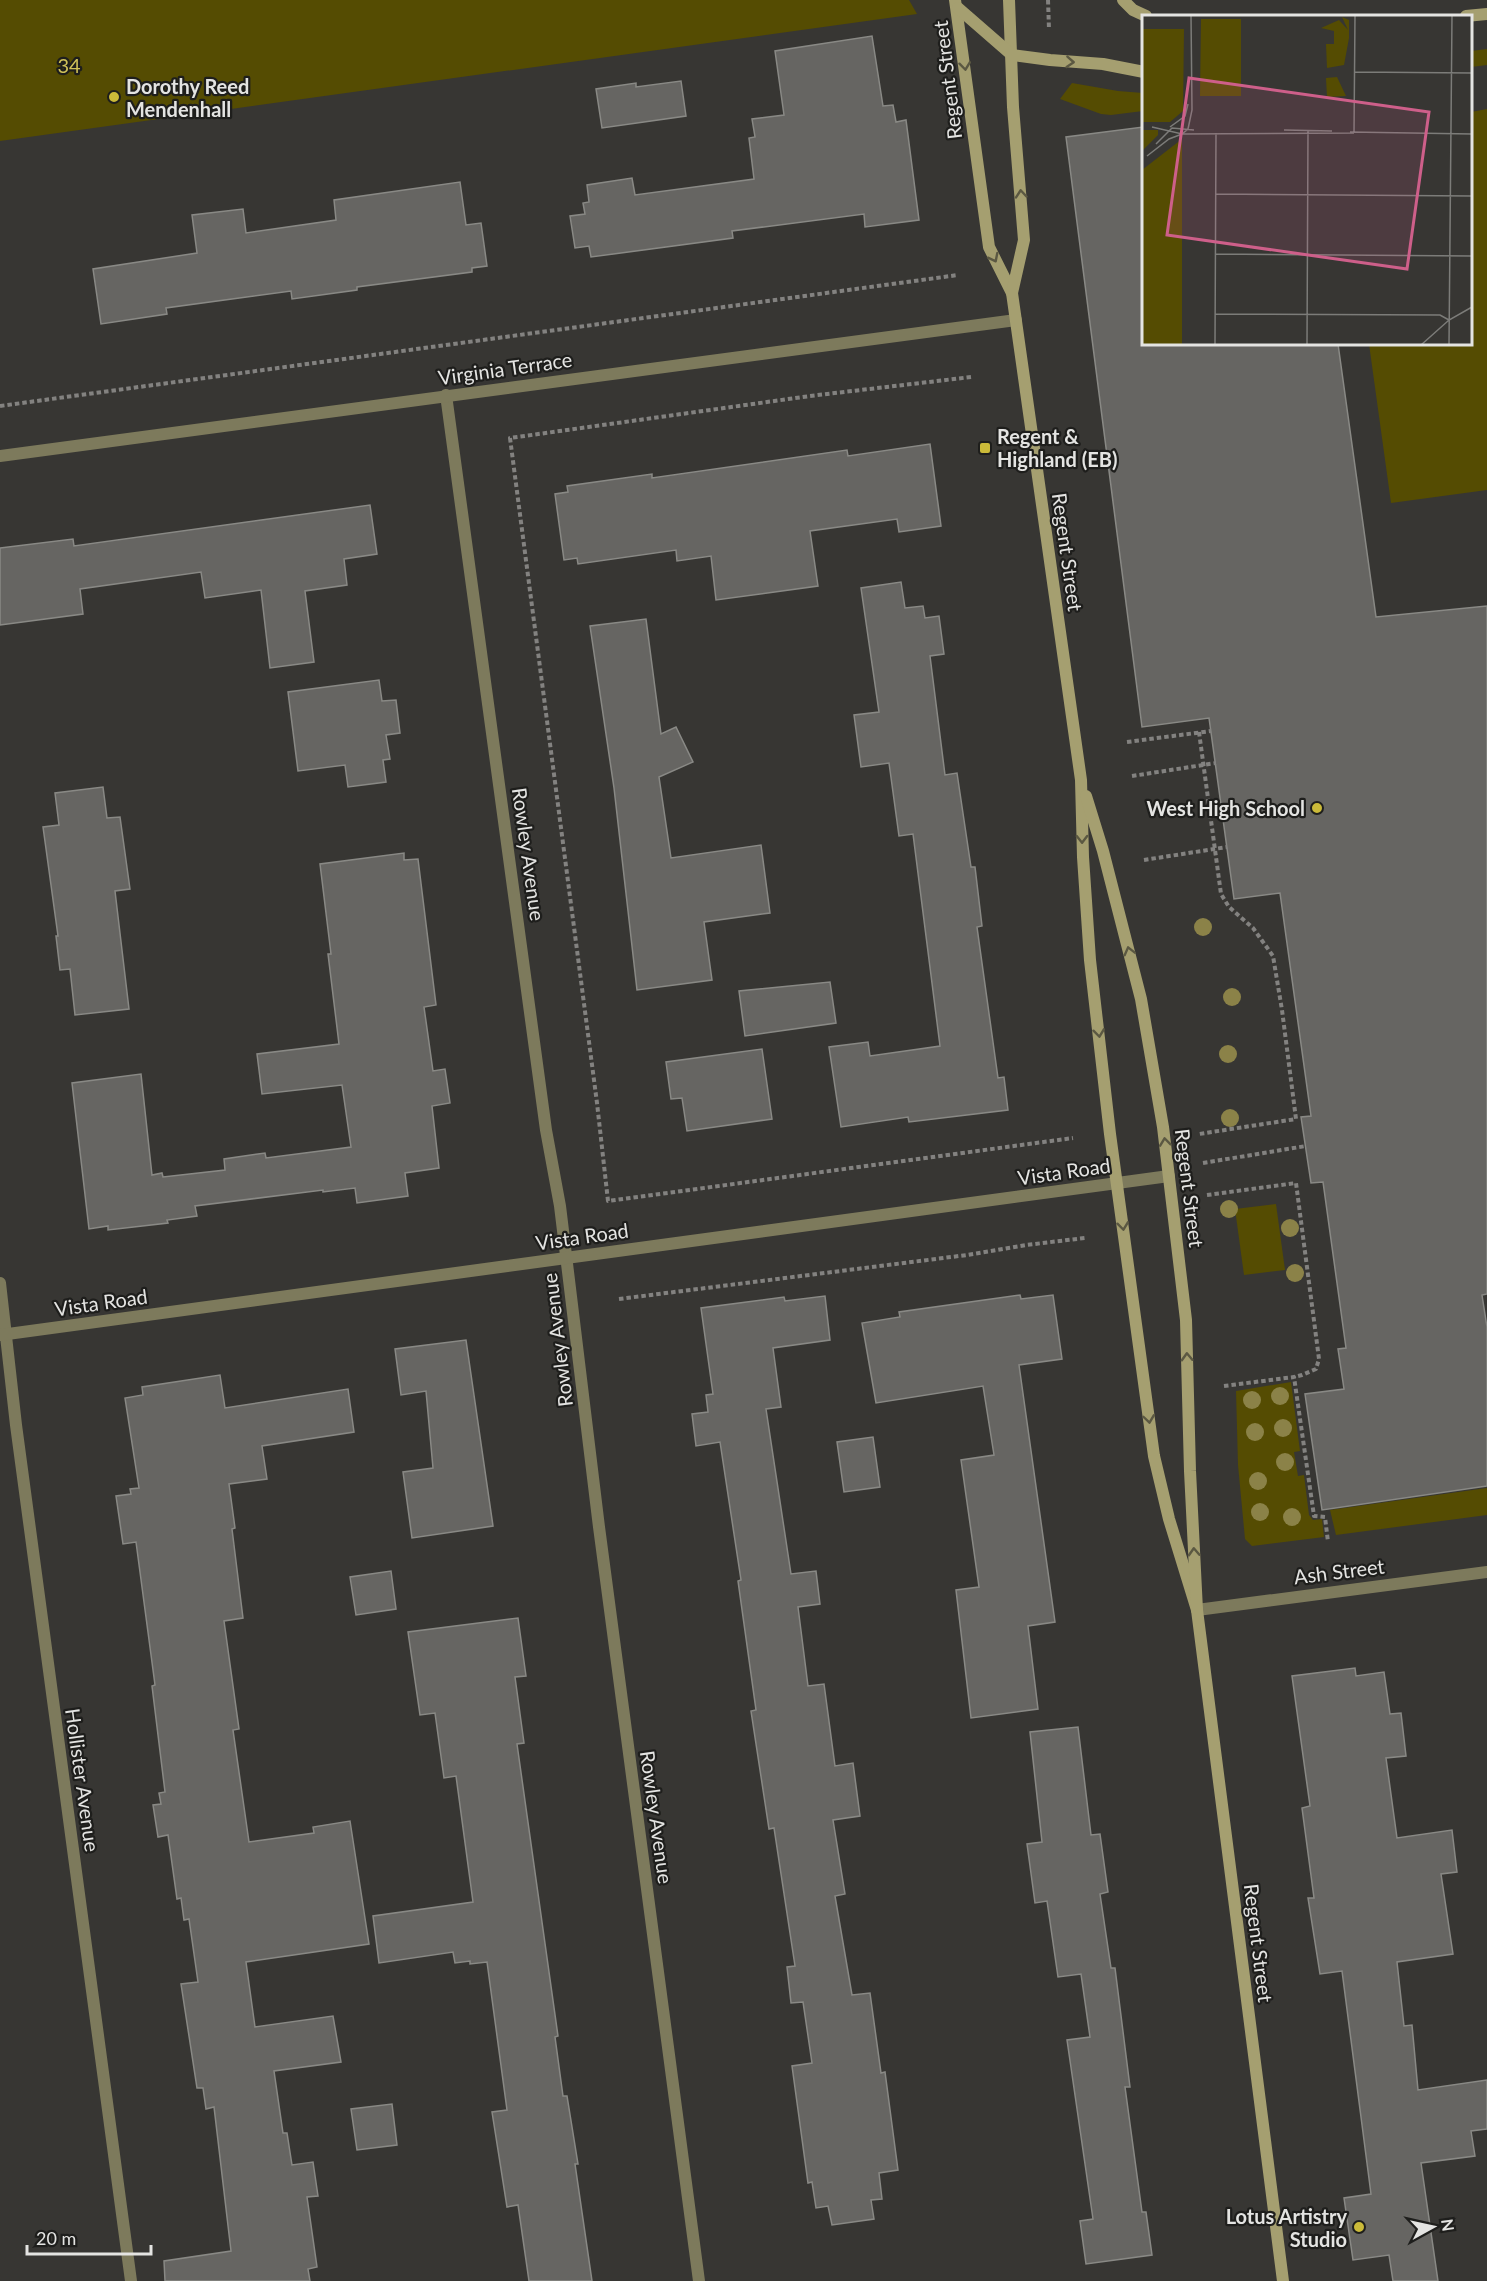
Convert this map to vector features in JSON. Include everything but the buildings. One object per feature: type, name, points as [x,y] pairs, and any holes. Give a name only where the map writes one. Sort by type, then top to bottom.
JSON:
[{"type":"main road","name":"Regent Street","points":[[1009,0],[1024,240],[1012,293]]},
{"type":"main road","points":[[1123,0],[1133,10],[1144,15]]},
{"type":"main road","name":"Regent Street","points":[[957,3],[988,247],[1012,293],[1081,780],[1083,857],[1090,960],[1154,1456],[1169,1519],[1197,1610]]},
{"type":"main road","points":[[957,3],[1012,55],[1103,64],[1142,72]]},
{"type":"main road","points":[[1472,15],[1487,14]]},
{"type":"main road","name":"Regent Street","points":[[1081,780],[1103,851],[1141,999],[1154,1068],[1169,1176],[1186,1320],[1197,1610],[1284,2281]]},
{"type":"street","name":"Virginia Terrace","points":[[0,456],[1016,320]]},
{"type":"street","name":"Rowley Avenue","points":[[447,395],[566,1258],[699,2281]]},
{"type":"street","name":"Vista Road","points":[[4,1335],[1169,1176]]},
{"type":"street","name":"Hollister Avenue","points":[[0,1283],[17,1436],[132,2281]]},
{"type":"street","name":"Ash Street","points":[[1197,1610],[1487,1572]]},
{"type":"path","points":[[1048,0],[1049,29]]},
{"type":"path","points":[[0,406],[958,275]]},
{"type":"path","points":[[971,377],[810,396],[510,438],[596,1091],[608,1201],[1073,1138]]},
{"type":"path","points":[[1127,742],[1211,731]]},
{"type":"path","points":[[1199,732],[1221,894],[1229,907],[1253,928],[1273,956],[1296,1119],[1200,1134]]},
{"type":"path","points":[[1132,776],[1216,763]]},
{"type":"path","points":[[1144,860],[1227,847]]},
{"type":"path","points":[[1203,1163],[1306,1146]]},
{"type":"path","points":[[1207,1195],[1296,1183],[1319,1359],[1316,1369],[1294,1377],[1224,1386]]},
{"type":"path","points":[[619,1299],[955,1257],[1085,1238]]},
{"type":"path","points":[[1294,1377],[1314,1516],[1325,1516],[1328,1542]]},
{"type":"green space","name":"34","points":[[0,0],[909,0],[917,14],[0,141]]},
{"type":"green space","points":[[1487,49],[1487,65],[1472,67],[1472,51]]},
{"type":"green space","points":[[1072,83],[1142,93],[1142,111],[1101,114],[1060,99]]},
{"type":"green space","points":[[1487,109],[1487,490],[1391,503],[1369,345],[1472,345],[1472,112]]},
{"type":"green space","points":[[1276,1204],[1285,1270],[1244,1275],[1235,1209]]},
{"type":"green space","points":[[1291,1382],[1300,1451],[1294,1452],[1298,1476],[1304,1475],[1309,1515],[1313,1520],[1322,1519],[1324,1537],[1252,1546],[1245,1539],[1238,1465],[1236,1391]]},
{"type":"green space","points":[[1487,1488],[1487,1515],[1336,1535],[1330,1510]]},
{"type":"place","name":"Dorothy Reed Mendenhall","points":[[114,97]]},
{"type":"place","name":"Regent & Highland (EB)","points":[[985,448]]},
{"type":"place","name":"West High School","points":[[1317,808]]},
{"type":"place","name":"Lotus Artistry Studio","points":[[1359,2227]]}]
